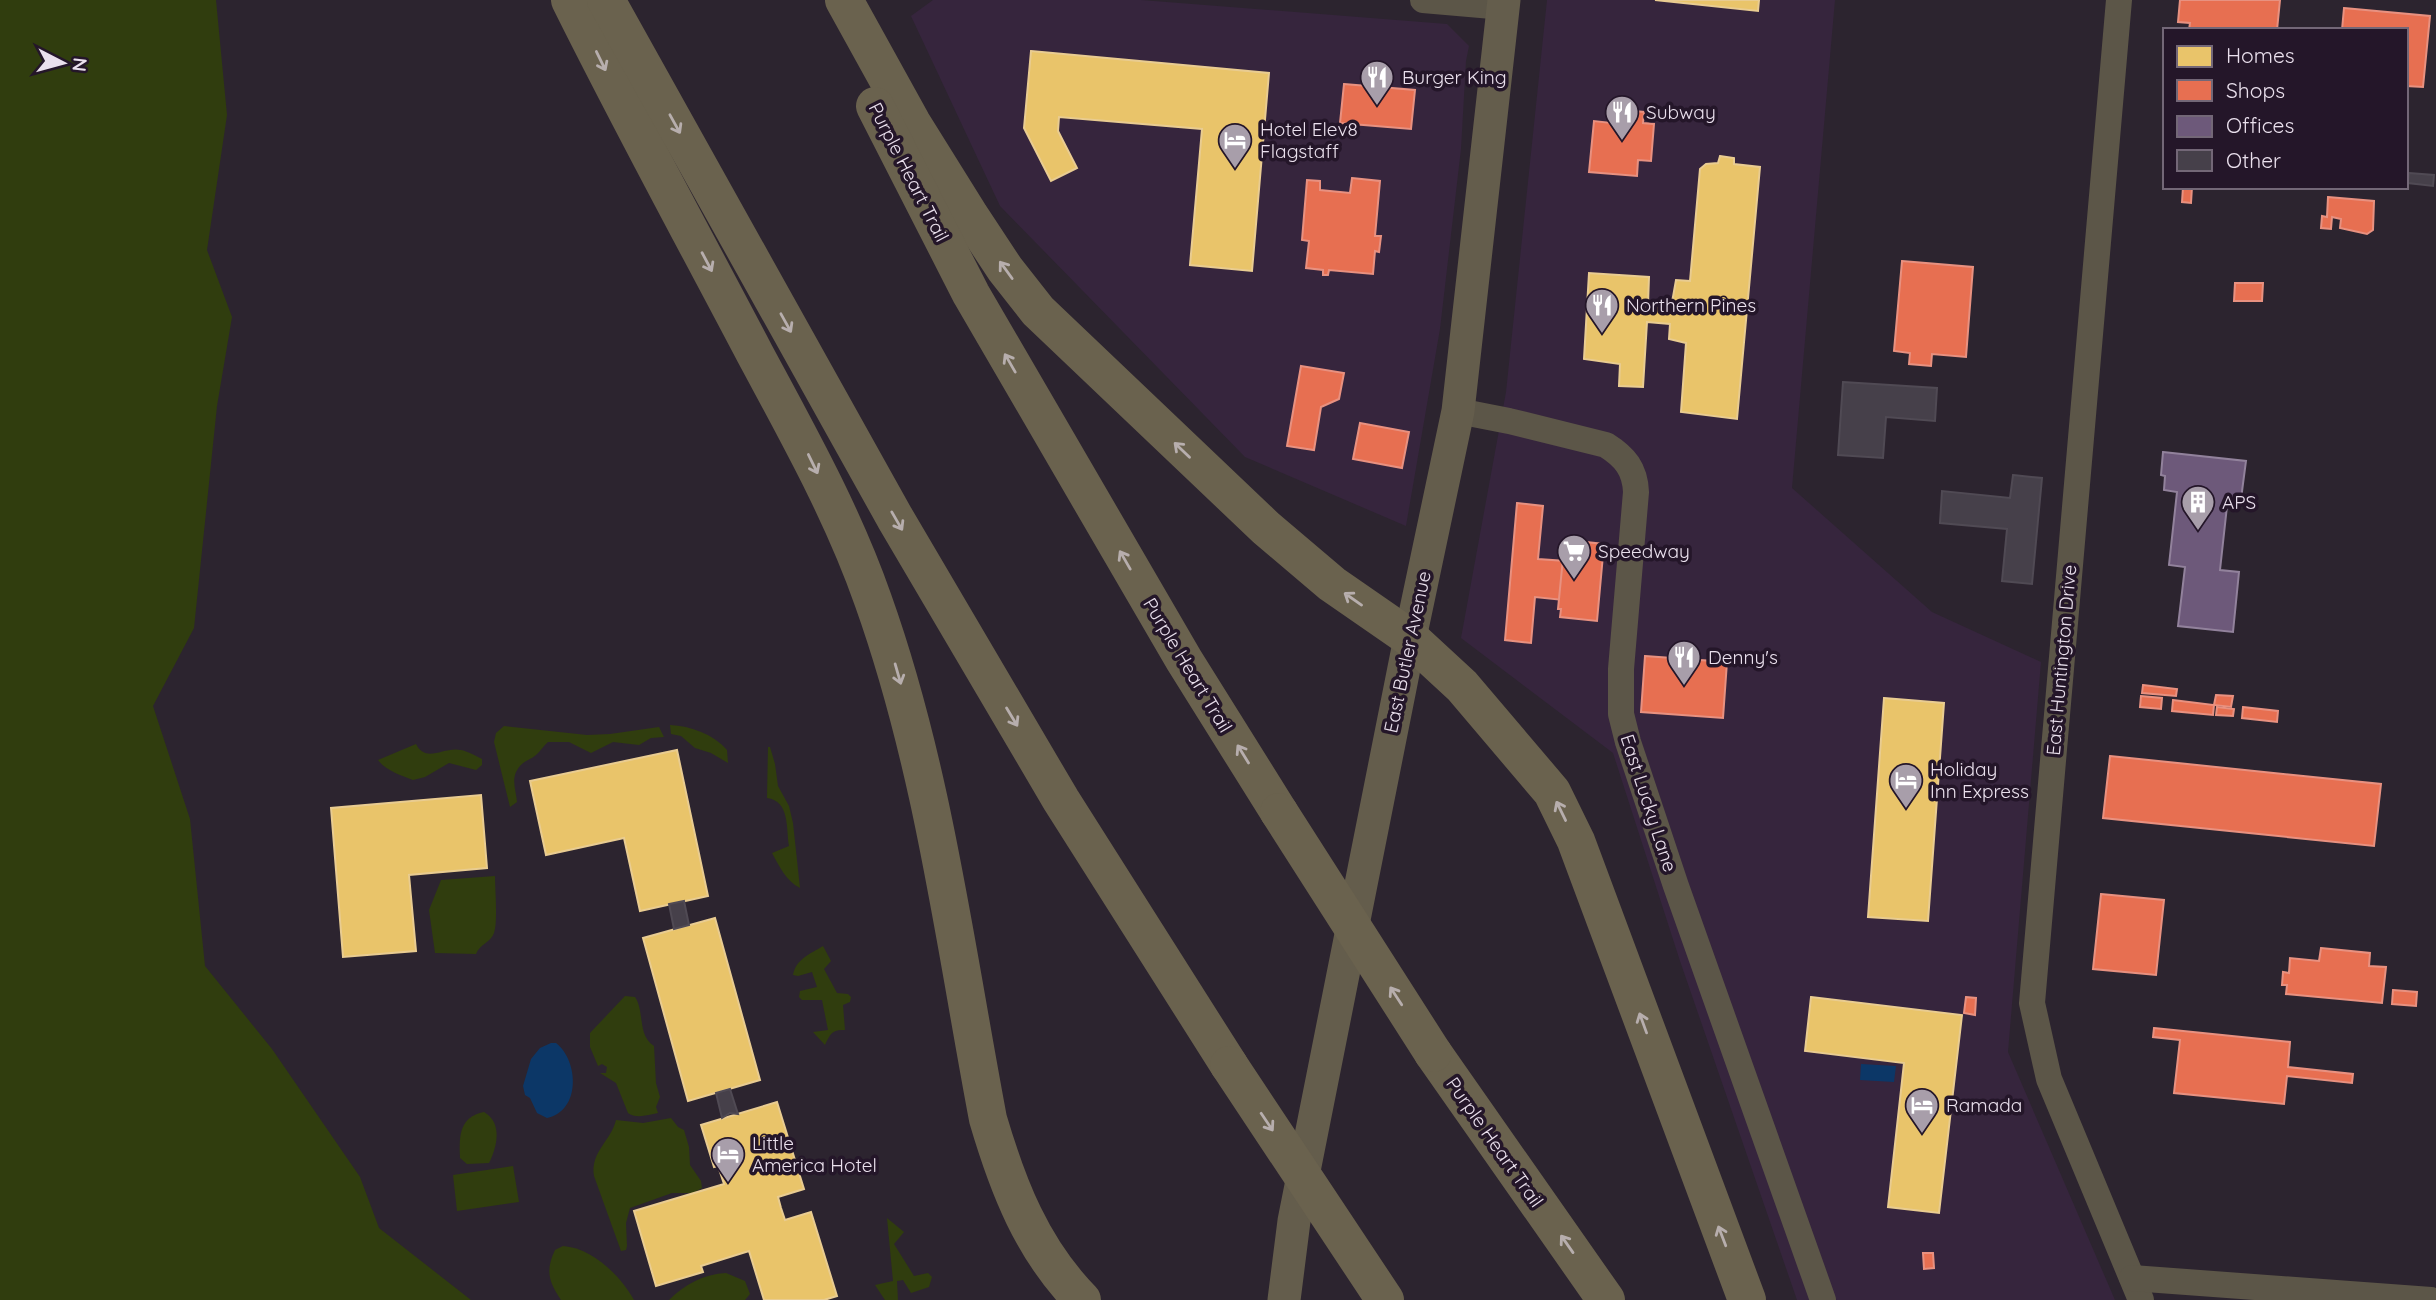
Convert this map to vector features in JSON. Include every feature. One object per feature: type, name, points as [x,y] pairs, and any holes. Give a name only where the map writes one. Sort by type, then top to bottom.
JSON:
[{"type":"highway","points":[[570,0],[799,434],[845,530],[868,586],[894,662],[926,780],[986,1107],[996,1146],[1013,1195],[1031,1232],[1044,1255],[1082,1300]]},
{"type":"highway","points":[[606,0],[909,542],[1061,800],[1230,1065],[1385,1300]]},
{"type":"highway","name":"Purple Heart Trail","points":[[820,0],[971,294],[1184,660],[1433,1053],[1606,1300]]},
{"type":"highway","points":[[844,0],[912,123],[970,216],[1005,269],[1038,311],[1266,528],[1332,584],[1410,638],[1462,686],[1552,792],[1576,841],[1747,1300]]},
{"type":"main road","name":"East Butler Avenue","points":[[1284,1300],[1294,1221],[1458,411],[1504,4]]},
{"type":"street","points":[[1423,0],[1504,4]]},
{"type":"street","name":"East Huntington Drive","points":[[2119,0],[2032,1003],[2049,1079],[2136,1289]]},
{"type":"street","name":"East Lucky Lane","points":[[1458,411],[1606,445],[1629,464],[1635,477],[1621,668],[1621,714],[1647,802],[1823,1300]]},
{"type":"street","points":[[2136,1289],[2431,1300]]},
{"type":"shaded area","points":[[933,0],[1141,0],[1447,24],[1469,46],[1461,149],[1440,329],[1406,526],[1245,457],[1000,206],[911,16]]},
{"type":"shaded area","points":[[1547,0],[1835,0],[1792,488],[1932,612],[2041,662],[2008,1052],[2115,1300],[1797,1300],[1680,961],[1613,753],[1461,638],[1506,392]]},
{"type":"green space","points":[[0,0],[216,0],[227,115],[207,250],[232,317],[217,406],[194,628],[153,706],[190,819],[205,966],[272,1049],[360,1177],[379,1228],[471,1300],[0,1300]]},
{"type":"green space","points":[[670,725],[694,729],[715,739],[727,750],[728,763],[695,748],[681,736],[671,734]]},
{"type":"green space","points":[[504,726],[587,735],[659,727],[664,737],[651,738],[639,745],[613,742],[591,753],[569,742],[548,742],[518,769],[514,783],[517,802],[510,807],[494,742],[496,733]]},
{"type":"green space","points":[[416,744],[420,750],[430,754],[455,749],[463,751],[482,759],[482,765],[476,770],[449,763],[425,777],[413,780],[389,770],[378,760]]},
{"type":"green space","points":[[768,747],[775,764],[778,786],[789,806],[793,823],[800,888],[787,878],[772,853],[789,846],[786,816],[780,804],[767,798]]},
{"type":"green space","points":[[495,876],[496,922],[493,936],[476,954],[435,953],[429,910],[441,880]]},
{"type":"green space","points":[[823,946],[831,961],[824,969],[837,993],[851,997],[850,1002],[843,1005],[845,1030],[832,1033],[825,1045],[813,1032],[828,1030],[822,1000],[802,1000],[799,997],[800,991],[817,987],[812,972],[793,975],[800,961]]},
{"type":"green space","points":[[625,996],[635,997],[645,1036],[654,1046],[656,1083],[660,1097],[656,1107],[658,1113],[638,1116],[628,1113],[616,1083],[600,1073],[606,1073],[607,1067],[602,1064],[598,1066],[590,1047],[590,1033]]},
{"type":"green space","points":[[484,1112],[494,1122],[496,1129],[494,1150],[489,1163],[467,1164],[460,1158],[462,1129],[470,1118]]},
{"type":"green space","points":[[671,1118],[684,1130],[690,1165],[701,1181],[702,1188],[693,1193],[672,1193],[630,1208],[626,1223],[627,1246],[626,1250],[621,1251],[594,1176],[595,1160],[616,1120],[643,1123]]},
{"type":"green space","points":[[513,1166],[519,1202],[457,1211],[453,1175]]},
{"type":"green space","points":[[887,1218],[904,1232],[894,1244],[914,1276],[928,1273],[932,1277],[929,1287],[911,1293],[903,1280],[897,1281],[898,1300],[885,1300],[875,1285],[893,1281]]},
{"type":"green space","points":[[563,1246],[595,1257],[613,1272],[634,1300],[561,1300],[551,1282],[549,1270],[555,1250]]},
{"type":"green space","points":[[726,1273],[745,1281],[750,1294],[745,1300],[669,1300],[695,1281]]},
{"type":"water","points":[[556,1043],[564,1051],[569,1061],[573,1085],[566,1106],[558,1114],[547,1118],[537,1113],[530,1098],[525,1095],[523,1086],[531,1059],[540,1048]]},
{"type":"water","points":[[1861,1064],[1896,1066],[1894,1082],[1860,1080]]},
{"type":"building: Homes","points":[[1655,0],[1759,0],[1758,11]]},
{"type":"building: Homes","points":[[1031,51],[1269,73],[1252,271],[1190,265],[1202,129],[1059,117],[1058,131],[1077,168],[1051,181],[1024,128]]},
{"type":"building: Homes","points":[[1720,156],[1734,158],[1734,164],[1760,167],[1737,419],[1681,412],[1686,343],[1669,339],[1670,324],[1647,322],[1643,387],[1619,386],[1620,364],[1584,359],[1589,273],[1649,277],[1648,305],[1671,308],[1676,280],[1690,281],[1700,169],[1706,164],[1718,163]]},
{"type":"building: Homes","name":"Holiday Inn Express","points":[[1884,698],[1944,703],[1928,921],[1868,917]]},
{"type":"building: Homes","points":[[677,750],[708,896],[640,911],[624,838],[546,855],[530,781]]},
{"type":"building: Homes","points":[[481,795],[487,868],[409,875],[416,951],[343,957],[331,808]]},
{"type":"building: Homes","points":[[715,918],[760,1080],[688,1101],[643,938]]},
{"type":"building: Homes","name":"Ramada","points":[[1811,997],[1962,1015],[1939,1213],[1888,1207],[1904,1063],[1805,1051]]},
{"type":"building: Homes","points":[[777,1102],[804,1189],[778,1197],[781,1208],[785,1220],[811,1212],[837,1296],[824,1300],[764,1300],[749,1251],[701,1266],[703,1272],[656,1286],[634,1211],[724,1184],[718,1166],[714,1167],[701,1125]]},
{"type":"building: Shops","points":[[2180,0],[2280,0],[2277,28],[2189,28],[2190,23],[2178,22]]},
{"type":"building: Shops","points":[[2344,8],[2430,16],[2423,87],[2408,86],[2408,28],[2342,28]]},
{"type":"building: Shops","name":"Burger King","points":[[1344,84],[1415,90],[1411,129],[1340,123]]},
{"type":"building: Shops","name":"Subway","points":[[1612,109],[1644,112],[1643,123],[1654,124],[1651,161],[1638,160],[1637,176],[1589,172],[1594,121],[1611,123]]},
{"type":"building: Shops","points":[[1352,178],[1380,181],[1375,236],[1381,236],[1379,252],[1375,251],[1373,274],[1329,270],[1328,275],[1323,275],[1323,270],[1306,268],[1309,241],[1302,240],[1307,180],[1320,181],[1320,190],[1350,193]]},
{"type":"building: Shops","points":[[2183,189],[2192,189],[2191,203],[2182,202]]},
{"type":"building: Shops","points":[[2328,197],[2374,201],[2373,230],[2367,234],[2340,228],[2341,219],[2332,217],[2331,229],[2321,228],[2322,216],[2327,217]]},
{"type":"building: Shops","points":[[1902,261],[1973,267],[1966,357],[1932,354],[1931,366],[1909,364],[1910,353],[1894,351]]},
{"type":"building: Shops","points":[[2235,283],[2263,283],[2262,301],[2234,301]]},
{"type":"building: Shops","points":[[1301,366],[1344,373],[1339,399],[1321,407],[1314,450],[1287,446]]},
{"type":"building: Shops","points":[[1360,423],[1409,432],[1402,468],[1353,459]]},
{"type":"building: Shops","points":[[1517,503],[1543,506],[1538,559],[1566,561],[1563,600],[1535,597],[1531,643],[1505,640]]},
{"type":"building: Shops","points":[[1567,540],[1604,544],[1597,621],[1560,617],[1561,609],[1558,609]]},
{"type":"building: Shops","name":"Denny's","points":[[1645,656],[1727,662],[1723,718],[1641,712]]},
{"type":"building: Shops","points":[[2143,685],[2177,689],[2176,696],[2142,693]]},
{"type":"building: Shops","points":[[2216,695],[2233,696],[2231,707],[2214,705]]},
{"type":"building: Shops","points":[[2141,696],[2162,698],[2161,709],[2140,707]]},
{"type":"building: Shops","points":[[2173,700],[2214,705],[2213,715],[2172,711]]},
{"type":"building: Shops","points":[[2217,707],[2234,709],[2233,716],[2216,715]]},
{"type":"building: Shops","points":[[2243,707],[2278,711],[2277,722],[2242,718]]},
{"type":"building: Shops","points":[[2110,756],[2381,784],[2374,846],[2103,818]]},
{"type":"building: Shops","points":[[2101,894],[2164,900],[2156,975],[2093,969]]},
{"type":"building: Shops","points":[[2321,948],[2370,953],[2369,966],[2386,967],[2382,1003],[2286,994],[2287,985],[2282,985],[2283,972],[2289,973],[2290,958],[2319,961]]},
{"type":"building: Shops","points":[[2393,990],[2417,992],[2416,1006],[2392,1004]]},
{"type":"building: Shops","points":[[1966,997],[1976,998],[1975,1015],[1964,1013]]},
{"type":"building: Shops","points":[[2154,1028],[2290,1042],[2288,1067],[2353,1074],[2352,1083],[2287,1076],[2284,1104],[2174,1093],[2180,1040],[2153,1037]]},
{"type":"building: Shops","points":[[1923,1253],[1933,1253],[1934,1268],[1924,1269]]},
{"type":"building: Offices","name":"APS","points":[[2163,452],[2246,461],[2241,499],[2228,497],[2220,570],[2239,572],[2233,632],[2178,626],[2185,567],[2169,565],[2177,492],[2164,490],[2165,476],[2161,475]]},
{"type":"building: Other","points":[[2409,173],[2434,175],[2433,186],[2408,183]]},
{"type":"building: Other","points":[[1843,382],[1937,388],[1935,421],[1886,417],[1883,458],[1838,455]]},
{"type":"building: Other","points":[[2013,475],[2042,478],[2032,584],[2002,581],[2007,529],[1940,523],[1942,491],[2010,498]]},
{"type":"building: Other","points":[[684,901],[689,925],[674,929],[669,904]]},
{"type":"building: Other","points":[[730,1089],[738,1114],[730,1113],[722,1118],[716,1093]]},
{"type":"place","name":"Burger King","points":[[1377,107]]},
{"type":"place","name":"Subway","points":[[1622,142]]},
{"type":"place","name":"Hotel Elev8 Flagstaff","points":[[1235,170]]},
{"type":"place","name":"Northern Pines","points":[[1602,335]]},
{"type":"place","name":"APS","points":[[2198,532]]},
{"type":"place","name":"Speedway","points":[[1574,581]]},
{"type":"place","name":"Denny's","points":[[1684,687]]},
{"type":"place","name":"Holiday Inn Express","points":[[1906,810]]},
{"type":"place","name":"Ramada","points":[[1922,1135]]},
{"type":"place","name":"Little America Hotel","points":[[728,1184]]}]
